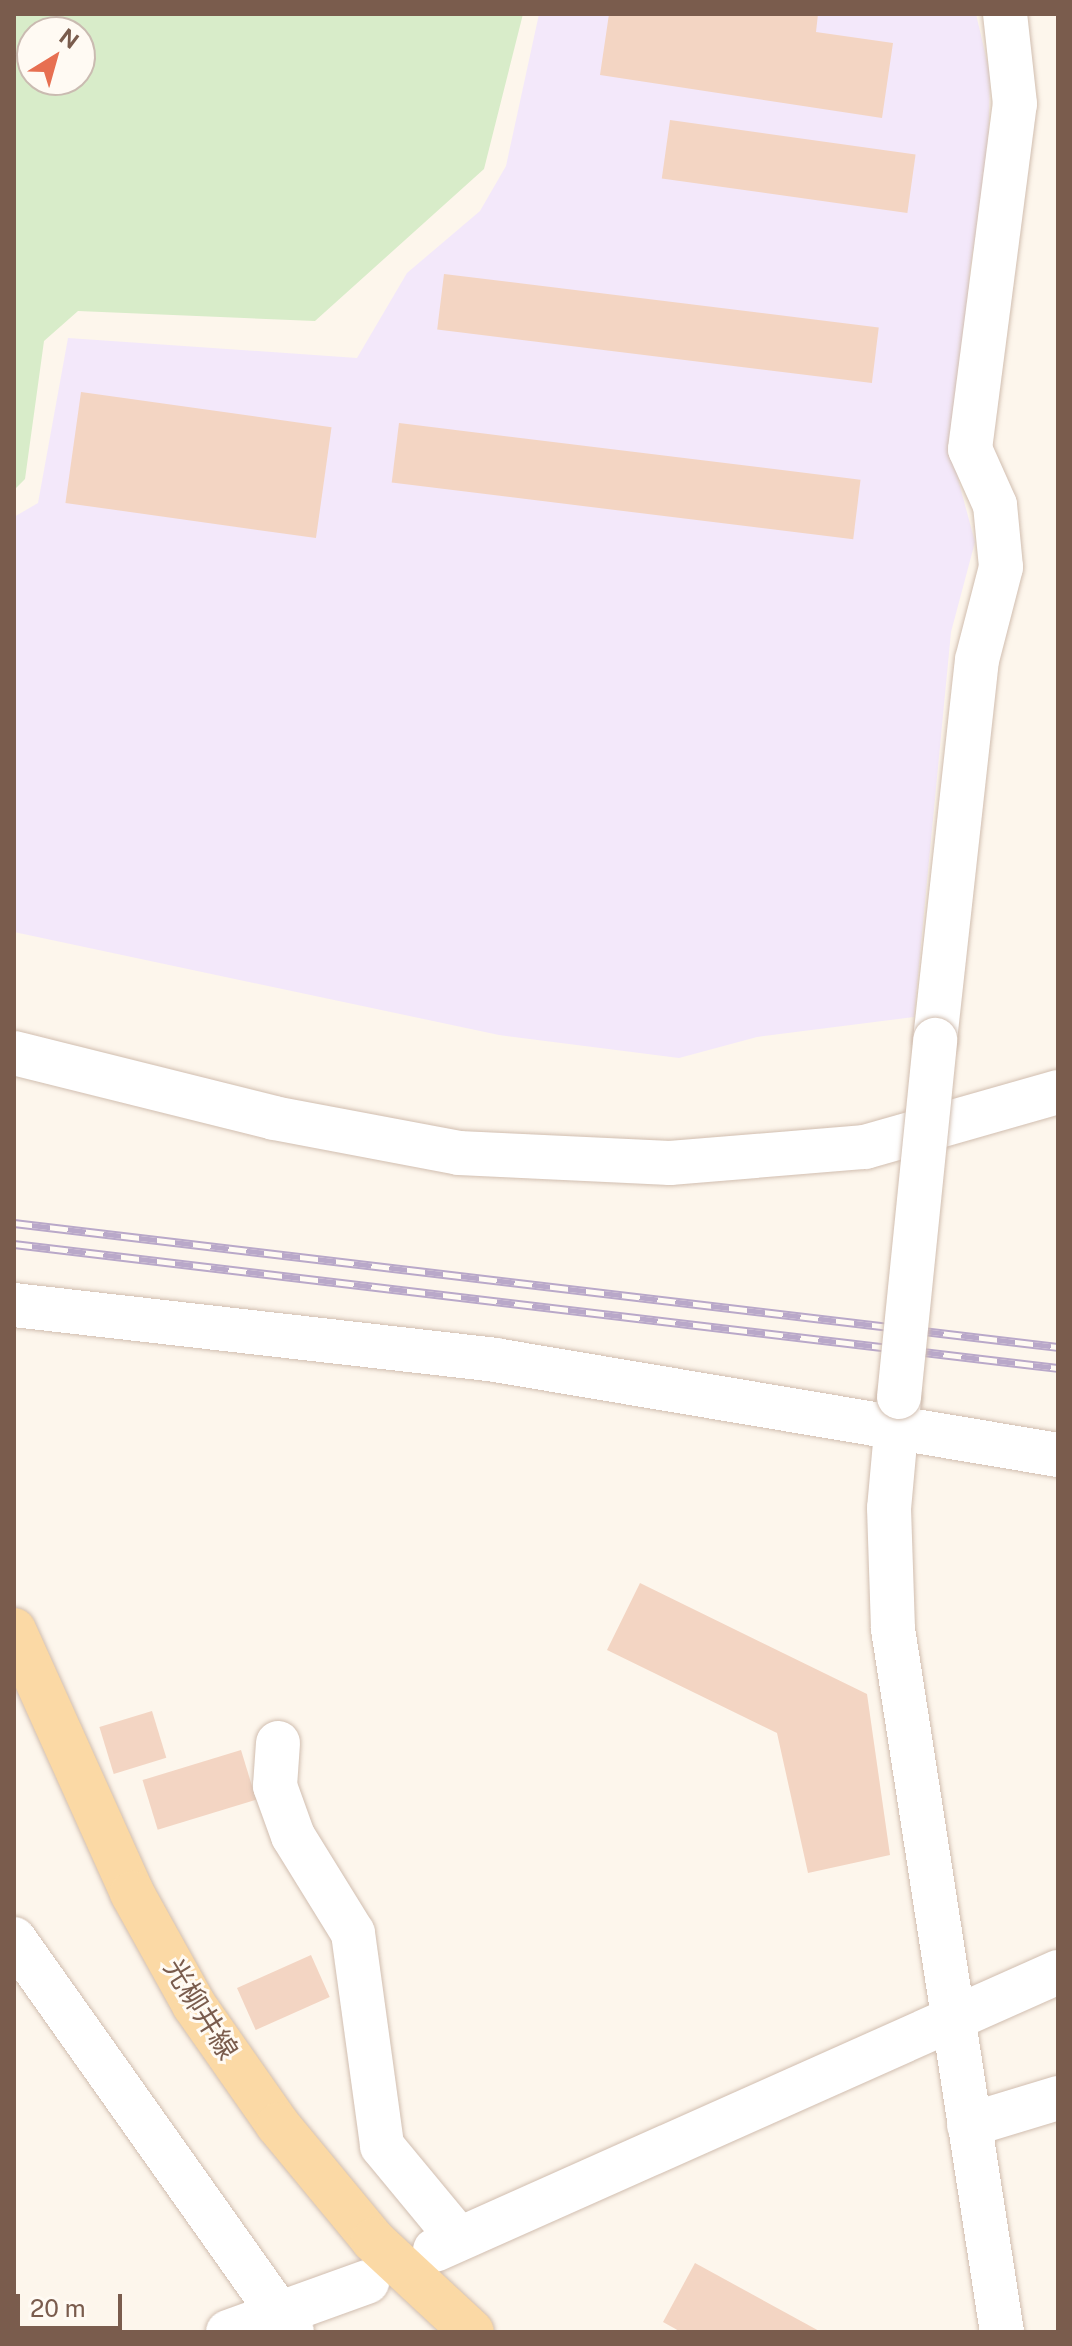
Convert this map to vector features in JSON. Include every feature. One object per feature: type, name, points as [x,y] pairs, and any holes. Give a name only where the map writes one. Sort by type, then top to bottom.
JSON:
[{"type":"main road","name":"光柳井線","points":[[14,1630],[132,1893],[194,2005],[278,2125],[373,2240],[472,2332]]},
{"type":"street","points":[[1002,2332],[893,1629],[896,1412],[977,660],[1001,567],[995,505],[970,449],[1015,104],[1005,14]]},
{"type":"street","points":[[14,1053],[274,1118],[459,1153],[670,1163],[865,1147],[1058,1092]]},
{"type":"street","points":[[14,1305],[495,1360],[896,1412],[1058,1455]]},
{"type":"street","points":[[278,1743],[275,1786],[293,1836],[353,1933],[382,2146],[446,2244],[1058,1972]]},
{"type":"street","points":[[14,1939],[286,2324]]},
{"type":"street","points":[[969,2125],[1058,2098]]},
{"type":"street","points":[[228,2332],[286,2324],[367,2282]]},
{"type":"shaded area","points":[[539,14],[976,14],[990,74],[988,162],[970,268],[958,479],[975,542],[951,632],[914,1017],[757,1037],[679,1058],[499,1035],[14,932],[14,517],[38,503],[68,338],[357,358],[407,273],[480,211],[506,166]]},
{"type":"green space","points":[[14,14],[523,14],[484,169],[315,321],[78,311],[44,341],[25,479],[14,490]]},
{"type":"building","points":[[609,14],[818,14],[816,32],[893,43],[882,118],[600,75]]},
{"type":"building","points":[[670,120],[916,155],[907,213],[662,178]]},
{"type":"building","points":[[444,274],[879,327],[872,383],[437,330]]},
{"type":"building","points":[[81,392],[332,427],[316,538],[65,503]]},
{"type":"building","points":[[399,423],[861,480],[853,539],[392,483]]},
{"type":"building","points":[[640,1583],[867,1694],[890,1855],[808,1873],[777,1733],[607,1650]]},
{"type":"building","points":[[152,1711],[166,1758],[114,1774],[99,1727]]},
{"type":"building","points":[[241,1750],[256,1800],[158,1830],[143,1780]]},
{"type":"building","points":[[311,1955],[330,1997],[256,2030],[237,1988]]},
{"type":"building","points":[[695,2263],[821,2332],[681,2332],[663,2322]]},
{"type":"railway","points":[[14,1223],[1058,1347]]},
{"type":"railway","points":[[14,1244],[1058,1368]]}]
